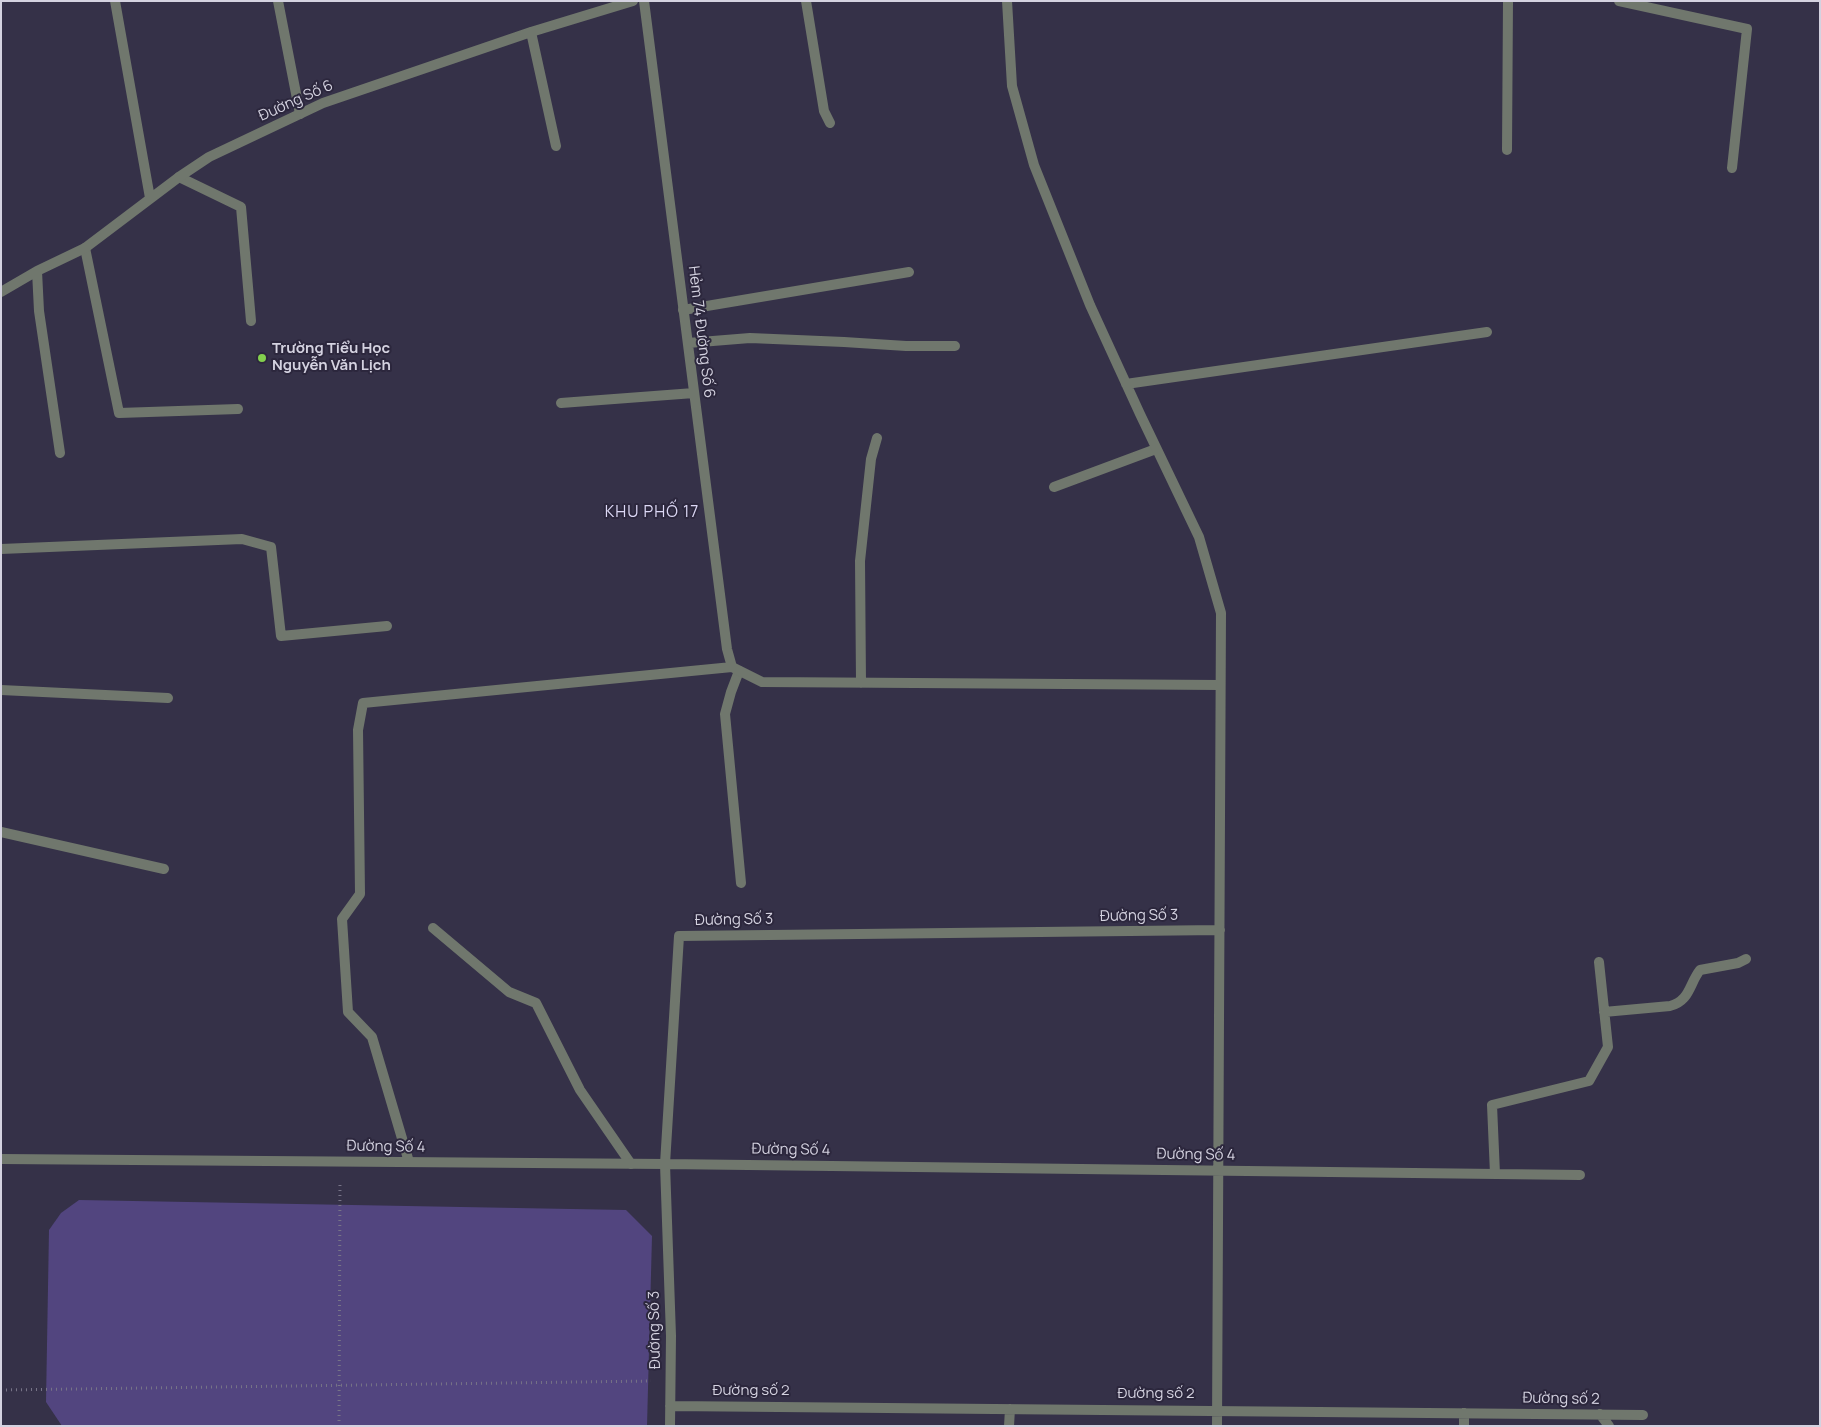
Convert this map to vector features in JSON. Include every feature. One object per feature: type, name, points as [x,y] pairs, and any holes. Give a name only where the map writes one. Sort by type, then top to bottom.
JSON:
[{"type":"street","points":[[115,1],[150,198]]},
{"type":"street","points":[[278,1],[300,114]]},
{"type":"street","name":"Đường Số 6","points":[[1,292],[84,248],[150,198],[209,157],[323,103],[531,32],[633,1]]},
{"type":"street","name":"Hẻm 74 Đường Số 6","points":[[644,1],[727,649],[736,669]]},
{"type":"street","points":[[806,1],[824,111],[830,123]]},
{"type":"street","points":[[1007,1],[1012,86],[1034,165],[1090,305],[1199,536],[1221,613],[1217,1426]]},
{"type":"street","points":[[1507,150],[1508,1]]},
{"type":"street","points":[[1619,1],[1747,29],[1732,168]]},
{"type":"street","points":[[531,32],[556,146]]},
{"type":"street","points":[[179,177],[241,207],[251,321]]},
{"type":"street","points":[[84,248],[119,413],[238,409]]},
{"type":"street","points":[[38,271],[39,311],[60,454]]},
{"type":"street","points":[[683,310],[908,272]]},
{"type":"street","points":[[1126,384],[1487,332]]},
{"type":"street","points":[[688,344],[750,338],[906,346],[955,346]]},
{"type":"street","points":[[561,403],[694,393]]},
{"type":"street","points":[[861,683],[860,561],[871,459],[877,438]]},
{"type":"street","points":[[1054,487],[1156,448]]},
{"type":"street","points":[[1,549],[242,539],[271,547],[280,636],[387,626]]},
{"type":"street","points":[[409,1162],[372,1037],[348,1012],[342,919],[360,894],[358,730],[363,703],[736,669],[762,682],[1220,685]]},
{"type":"street","points":[[736,669],[725,714],[741,883]]},
{"type":"street","points":[[1,690],[168,698]]},
{"type":"street","points":[[1,832],[164,869]]},
{"type":"street","points":[[434,928],[508,992],[536,1003],[580,1090],[631,1164]]},
{"type":"street","name":"Đường Số 3","points":[[670,1426],[671,1336],[665,1164],[680,936],[1220,930]]},
{"type":"street","points":[[1604,1012],[1678,1004],[1684,1000],[1693,979],[1700,970],[1738,963],[1746,959]]},
{"type":"street","points":[[1495,1174],[1492,1105],[1589,1081],[1608,1047],[1599,962]]},
{"type":"street","name":"Đường Số 4","points":[[1,1159],[665,1164],[1580,1175]]},
{"type":"street","name":"Đường số 2","points":[[670,1406],[1643,1415]]},
{"type":"street","points":[[1009,1426],[1010,1408]]},
{"type":"street","points":[[1464,1413],[1464,1426]]},
{"type":"street","points":[[1600,1414],[1609,1426]]},
{"type":"path","points":[[339,1426],[340,1161]]},
{"type":"path","points":[[1,1390],[670,1381]]},
{"type":"shaded area","points":[[79,1200],[626,1210],[652,1236],[647,1426],[62,1426],[46,1402],[49,1230],[61,1213]]},
{"type":"place","name":"Trường Tiểu Học Nguyễn Văn Lịch","points":[[262,358]]},
{"type":"district","name":"KHU PHỐ 17","points":[[652,513]]}]
